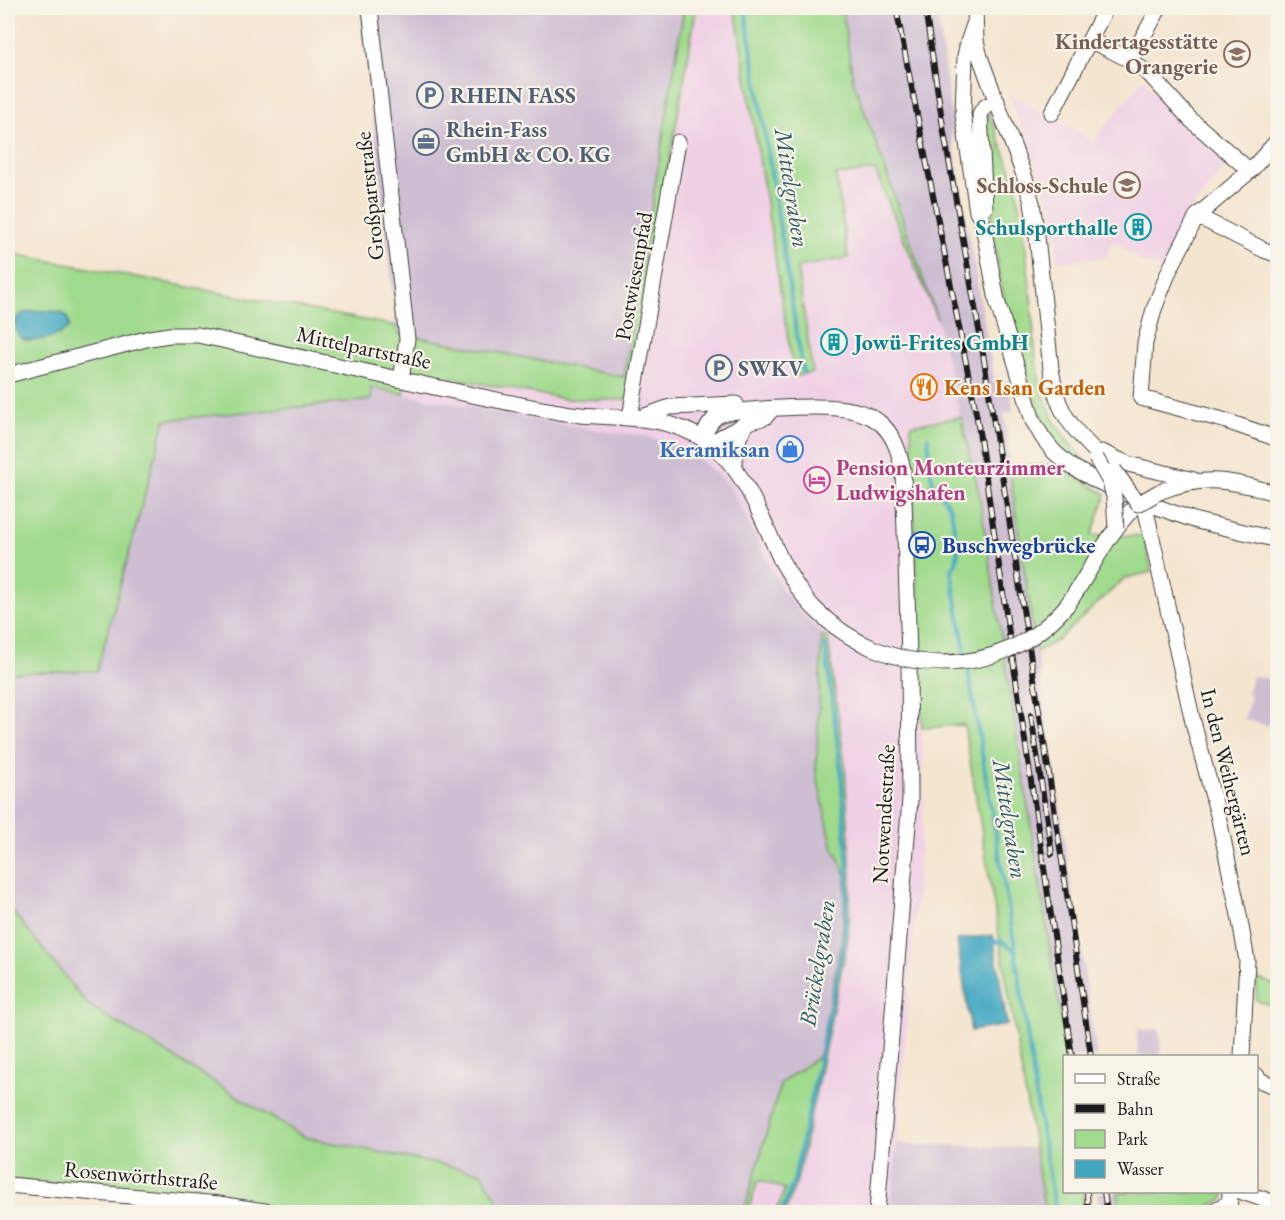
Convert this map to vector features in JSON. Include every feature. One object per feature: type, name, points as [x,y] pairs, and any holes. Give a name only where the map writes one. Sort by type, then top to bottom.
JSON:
[{"type":"street","name":"Großpartstraße","points":[[370,8],[407,339],[401,380]]},
{"type":"street","points":[[1052,113],[1106,8]]},
{"type":"street","points":[[1130,60],[1157,12]]},
{"type":"street","points":[[975,15],[976,41],[980,57],[1032,203],[1054,389],[1067,419],[1075,430],[1114,470],[1141,503]]},
{"type":"street","points":[[975,15],[965,56],[963,114],[977,212],[982,220],[997,301],[1033,421],[1054,452],[1072,467],[1141,503],[1197,520],[1278,540]]},
{"type":"street","points":[[1090,40],[1130,60],[1150,75],[1190,118],[1250,171]]},
{"type":"street","points":[[982,220],[985,212],[980,115],[986,105],[997,101]]},
{"type":"street","points":[[1278,140],[1250,171],[1197,216],[1169,271],[1154,309],[1145,343],[1141,398],[1222,420],[1278,439]]},
{"type":"street","name":"Postwiesenpfad","points":[[636,418],[678,142]]},
{"type":"street","points":[[1197,216],[1278,255]]},
{"type":"street","name":"Mittelpartstraße","points":[[8,375],[150,338],[182,334],[198,335],[563,413],[664,422],[705,441],[734,466],[781,560],[813,608],[846,635],[866,646],[892,656],[924,663],[972,661],[1009,649],[1031,638],[1057,617],[1116,528],[1128,514],[1159,492],[1197,481]]},
{"type":"street","points":[[636,418],[670,407],[763,402],[774,408]]},
{"type":"street","name":"Notwendestraße","points":[[774,408],[834,407],[868,415],[888,431],[900,453],[903,470],[909,656],[910,799],[877,1212]]},
{"type":"street","points":[[705,441],[765,417],[774,408]]},
{"type":"street","points":[[705,441],[712,420],[718,415],[774,408]]},
{"type":"street","points":[[734,466],[737,440],[749,422]]},
{"type":"street","points":[[1095,453],[1128,464],[1197,481],[1232,483],[1278,494]]},
{"type":"street","points":[[1095,453],[1110,482],[1114,497],[1116,528]]},
{"type":"street","name":"In den Weihergärten","points":[[1141,503],[1193,722],[1218,815],[1239,915],[1246,961],[1242,1055]]},
{"type":"street","points":[[1258,1076],[1261,1081],[1278,1087]]},
{"type":"street","name":"Rosenwörthstraße","points":[[8,1185],[178,1207],[219,1204],[271,1212]]},
{"type":"street","points":[[1248,1193],[1278,1204]]},
{"type":"street","points":[[1211,1212],[1230,1202]]},
{"type":"shaded area","name":"RHEIN FASS","points":[[360,8],[684,8],[624,377],[397,333]]},
{"type":"shaded area","points":[[735,8],[794,376],[813,373],[797,266],[836,176],[875,169],[937,319],[961,417],[911,426],[924,804],[897,1144],[1033,1148],[1045,1212],[448,1212],[8,1155],[8,388],[162,349],[404,393],[408,370],[565,399],[628,400],[696,10]]},
{"type":"shaded area","points":[[842,8],[958,8],[957,19],[938,22],[953,125],[951,132],[995,383],[1008,381],[1014,411],[1004,413],[1009,466],[1097,1055],[1067,1055],[979,494],[937,319],[853,80]]},
{"type":"shaded area","name":"Schloss-Schule","points":[[1143,78],[1181,123],[1230,160],[1192,209],[1163,269],[1143,263],[1112,240],[1106,258],[1058,261],[1052,211],[1008,92],[1094,141]]},
{"type":"shaded area","points":[[371,387],[523,418],[642,435],[677,446],[698,458],[729,487],[782,589],[802,615],[822,635],[816,773],[832,844],[846,874],[842,938],[819,1056],[781,1083],[744,1212],[504,1212],[482,1173],[304,1137],[88,1005],[8,906],[8,673],[97,671],[165,420],[371,400]]},
{"type":"shaded area","points":[[1252,676],[1277,681],[1269,726],[1244,719],[1251,696],[1247,694]]},
{"type":"shaded area","points":[[1159,1029],[1161,1055],[1138,1055],[1137,1030]]},
{"type":"shaded area","points":[[897,1144],[1033,1148],[1045,1212],[891,1212]]},
{"type":"shaded area","points":[[1097,1193],[1118,1193],[1121,1212],[1100,1212]]},
{"type":"green space","points":[[684,8],[706,8],[696,10],[628,400],[565,399],[408,370],[404,394],[371,387],[371,400],[165,420],[97,671],[8,673],[8,253],[396,326],[398,333],[624,377]]},
{"type":"green space","points":[[735,8],[842,8],[853,80],[937,319],[875,170],[836,175],[848,258],[797,267],[813,373],[794,376]]},
{"type":"green space","points":[[987,108],[1015,181],[1023,225],[1036,362],[1043,394],[1054,421],[1086,462],[1082,464],[1057,444],[1048,432],[1036,405],[1006,307],[993,228]]},
{"type":"green space","points":[[961,417],[979,494],[1067,1055],[1063,1055],[1063,1193],[1083,1193],[1083,1212],[1045,1212],[964,725],[922,728],[911,425]]},
{"type":"green space","points":[[1055,464],[1106,494],[1092,535],[1144,536],[1152,572],[1125,578],[1058,640],[1036,652],[1009,466]]},
{"type":"green space","points":[[822,635],[828,639],[845,767],[851,874],[848,939],[797,1181],[785,1212],[776,1212],[785,1189],[758,1180],[748,1212],[744,1212],[781,1083],[819,1056],[842,938],[846,875],[832,844],[816,773]]},
{"type":"green space","points":[[8,906],[88,1005],[304,1137],[482,1173],[504,1212],[297,1212],[220,1200],[8,1180]]},
{"type":"green space","points":[[1257,978],[1277,986],[1277,1008],[1256,1000]]},
{"type":"green space","points":[[1118,1193],[1225,1193],[1224,1199],[1197,1212],[1121,1212]]},
{"type":"water","points":[[34,311],[63,313],[69,321],[69,328],[46,339],[32,341],[19,337],[15,320],[23,313]]},
{"type":"water","points":[[993,935],[1007,1025],[971,1031],[957,940]]},
{"type":"waterway","name":"Mittelgraben","points":[[745,8],[803,373]]},
{"type":"waterway","name":"Mittelgraben","points":[[928,437],[934,489],[944,498],[951,510],[958,551],[956,563],[951,571],[966,657]]},
{"type":"waterway","name":"Brückelgraben","points":[[782,1212],[794,1180],[845,939],[848,875],[841,771],[825,644]]},
{"type":"waterway","name":"Mittelgraben","points":[[967,665],[1014,941],[1040,1123],[1056,1212]]},
{"type":"waterway","points":[[994,942],[1001,941],[1014,950]]},
{"type":"railway","points":[[896,8],[977,418],[1072,1055]]},
{"type":"railway","points":[[925,8],[944,133],[981,341],[1091,1055]]},
{"type":"railway","points":[[1031,715],[1052,854]]},
{"type":"railway","points":[[1087,1193],[1088,1212]]},
{"type":"railway","points":[[1104,1193],[1107,1212]]},
{"type":"place","name":"Kindertagesstätte Orangerie","points":[[1237,54]]},
{"type":"place","name":"RHEIN FASS","points":[[430,95]]},
{"type":"place","name":"Rhein-Fass GmbH & CO. KG","points":[[426,142]]},
{"type":"place","name":"Schloss-Schule","points":[[1127,185]]},
{"type":"place","name":"Schulsporthalle","points":[[1138,227]]},
{"type":"place","name":"Jowü-Frites GmbH","points":[[834,342]]},
{"type":"place","name":"SWKV","points":[[719,368]]},
{"type":"place","name":"Kens Isan Garden","points":[[924,387]]},
{"type":"place","name":"Keramiksan","points":[[790,449]]},
{"type":"place","name":"Pension Monteurzimmer Ludwigshafen","points":[[817,480]]},
{"type":"place","name":"Buschwegbrücke","points":[[922,545]]}]
